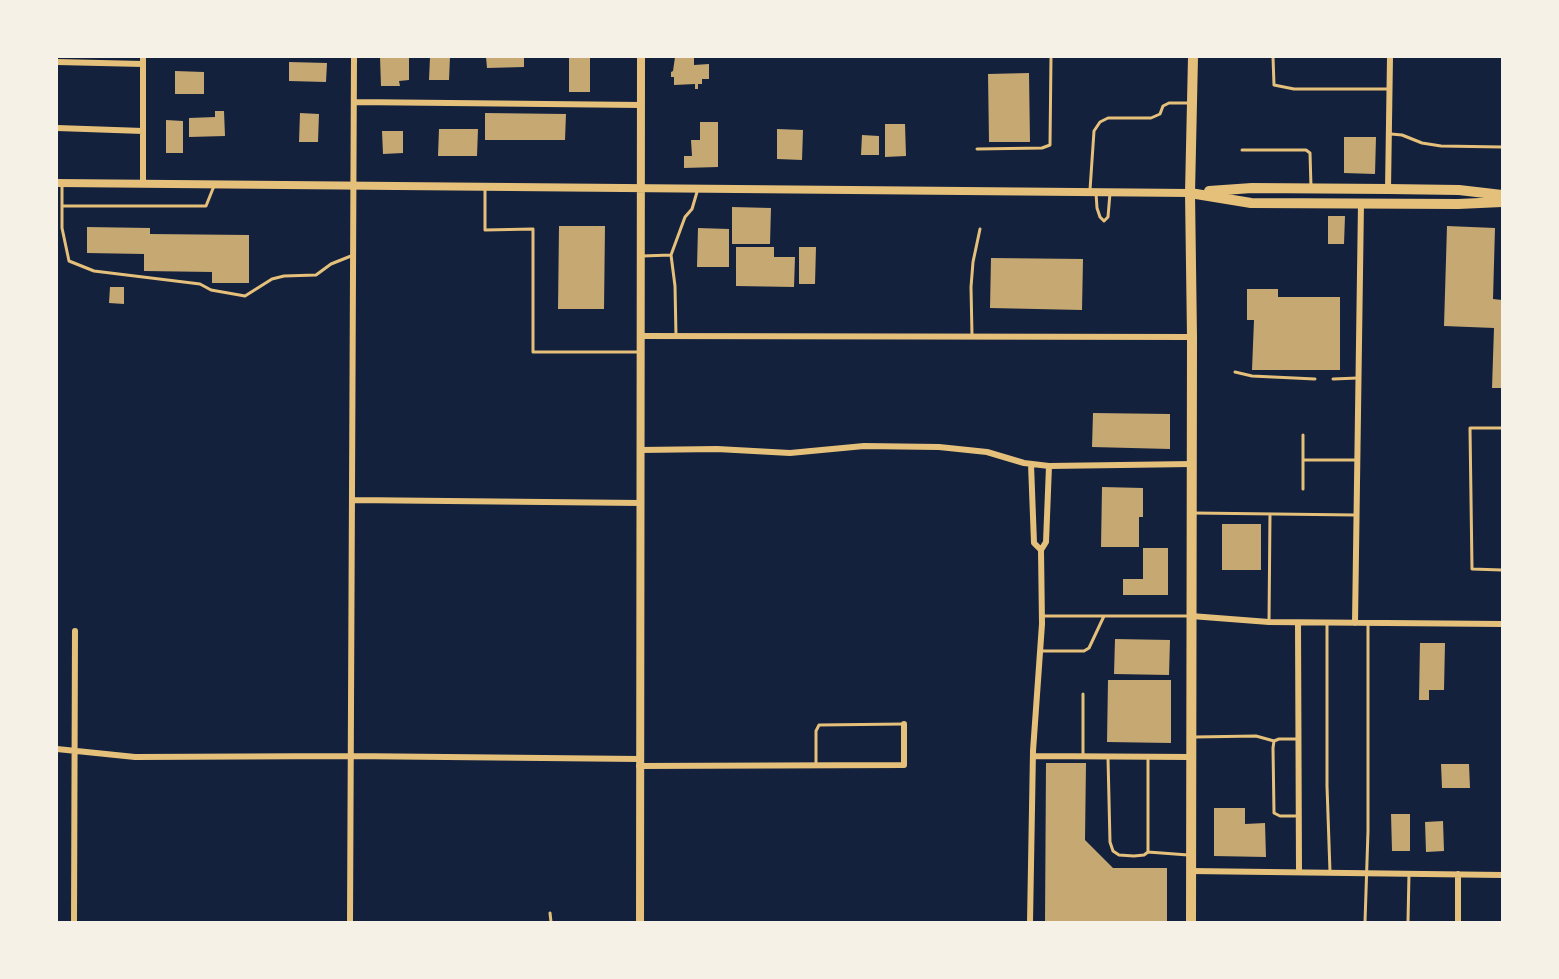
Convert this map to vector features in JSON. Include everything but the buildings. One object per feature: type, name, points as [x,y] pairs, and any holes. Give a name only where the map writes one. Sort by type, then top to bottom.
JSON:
[{"type":"main road","points":[[1191,922],[1192,337],[1190,193],[1193,57]]},
{"type":"main road","points":[[1190,193],[1252,188],[1459,190],[1502,195]]},
{"type":"main road","points":[[1190,193],[1251,203],[1458,204],[1502,202]]},
{"type":"street","points":[[350,922],[354,57]]},
{"type":"street","points":[[640,922],[641,57]]},
{"type":"street","points":[[1388,189],[1389,57]]},
{"type":"street","points":[[57,62],[143,61],[143,184]]},
{"type":"street","points":[[354,102],[641,105]]},
{"type":"street","points":[[57,129],[143,131]]},
{"type":"street","points":[[59,183],[1190,193]]},
{"type":"street","points":[[1355,623],[1361,203]]},
{"type":"street","points":[[641,336],[1192,337]]},
{"type":"street","points":[[639,450],[717,449],[790,453],[864,446],[939,447],[987,452],[1031,464],[1049,466],[1192,464]]},
{"type":"street","points":[[1031,464],[1034,543],[1041,550]]},
{"type":"street","points":[[1030,922],[1033,756],[1041,651],[1041,550],[1046,542],[1049,466]]},
{"type":"street","points":[[352,501],[640,504]]},
{"type":"street","points":[[1191,616],[1269,622],[1502,624]]},
{"type":"street","points":[[1298,622],[1299,872]]},
{"type":"street","points":[[74,922],[75,631]]},
{"type":"street","points":[[57,749],[135,757],[350,756],[639,763],[904,765],[904,724]]},
{"type":"street","points":[[1033,756],[1190,757]]},
{"type":"street","points":[[1191,871],[1502,874]]},
{"type":"street","points":[[1458,874],[1458,922]]},
{"type":"lane","points":[[977,149],[1042,148],[1050,145],[1051,57]]},
{"type":"lane","points":[[1273,57],[1274,85],[1294,90],[1389,90]]},
{"type":"lane","points":[[1110,192],[1108,217],[1104,221],[1100,217],[1093,192],[1094,131],[1100,122],[1108,118],[1151,118],[1160,114],[1163,106],[1169,103],[1192,103]]},
{"type":"lane","points":[[1389,134],[1402,135],[1422,143],[1441,146],[1502,147]]},
{"type":"lane","points":[[1242,150],[1306,150],[1310,153],[1311,189]]},
{"type":"lane","points":[[59,183],[62,228],[69,261],[94,271],[200,284],[211,290],[244,296],[272,279],[316,275],[331,264],[353,255]]},
{"type":"lane","points":[[62,206],[206,206],[214,185]]},
{"type":"lane","points":[[485,187],[485,230],[532,229],[533,352],[641,352]]},
{"type":"lane","points":[[676,336],[675,286],[671,255],[685,217],[692,208],[698,188]]},
{"type":"lane","points":[[972,337],[972,279],[981,229]]},
{"type":"lane","points":[[640,256],[671,255]]},
{"type":"lane","points":[[1235,372],[1252,376],[1315,379]]},
{"type":"lane","points":[[1333,379],[1358,378]]},
{"type":"lane","points":[[1502,428],[1470,428],[1472,569],[1502,570]]},
{"type":"lane","points":[[1303,435],[1303,489]]},
{"type":"lane","points":[[1303,459],[1357,460]]},
{"type":"lane","points":[[1192,513],[1357,515]]},
{"type":"lane","points":[[1269,622],[1270,514]]},
{"type":"lane","points":[[1042,616],[1191,616]]},
{"type":"lane","points":[[1041,651],[1084,651],[1089,648],[1104,616]]},
{"type":"lane","points":[[1327,623],[1327,786],[1330,872]]},
{"type":"lane","points":[[1365,922],[1368,831],[1368,623]]},
{"type":"lane","points":[[1083,694],[1083,756]]},
{"type":"lane","points":[[816,765],[816,729],[819,725],[904,724]]},
{"type":"lane","points":[[1191,737],[1256,736],[1274,741],[1299,739]]},
{"type":"lane","points":[[1274,741],[1274,813],[1280,816],[1299,816]]},
{"type":"lane","points":[[1108,756],[1110,842],[1113,851],[1119,855],[1134,856],[1148,852],[1191,855]]},
{"type":"lane","points":[[1148,756],[1148,852]]},
{"type":"lane","points":[[1408,922],[1409,873]]},
{"type":"lane","points":[[550,913],[551,922]]}]
